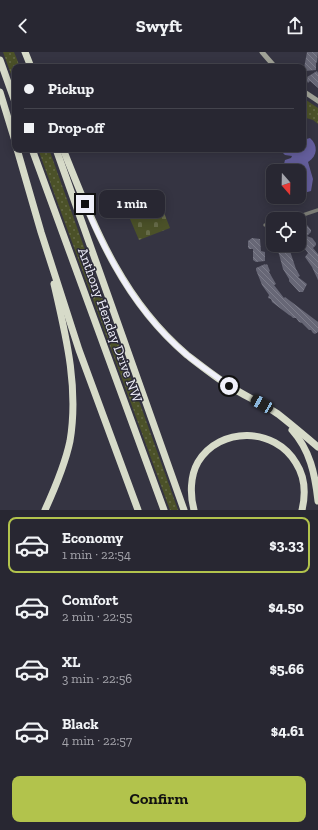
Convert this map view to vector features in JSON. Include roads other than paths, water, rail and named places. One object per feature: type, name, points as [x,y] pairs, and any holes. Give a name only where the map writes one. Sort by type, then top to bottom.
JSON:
[{"type":"highway","points":[[21,52],[25,64]]},
{"type":"highway","points":[[25,52],[30,64]]},
{"type":"highway","points":[[0,60],[12,94]]},
{"type":"highway","points":[[0,92],[12,131]]},
{"type":"highway","points":[[18,152],[41,232],[79,350],[138,510]]},
{"type":"highway","name":"Anthony Henday Drive NW","points":[[33,152],[164,510]]},
{"type":"highway","name":"Anthony Henday Drive NW","points":[[57,152],[184,510]]},
{"type":"highway","points":[[65,152],[104,248],[140,306],[166,335],[187,354],[229,386],[278,414],[318,447]]},
{"type":"highway","points":[[41,232],[65,332],[72,375],[73,400],[70,442],[54,490],[45,510]]},
{"type":"highway","points":[[278,414],[296,434],[308,454],[316,483],[318,501]]},
{"type":"highway","points":[[194,510],[191,488],[194,473],[203,455],[212,447],[223,441],[236,436],[251,435],[276,442],[292,456],[304,481],[305,497],[302,510]]},
{"type":"main road","points":[[262,52],[272,64]]},
{"type":"main road","points":[[306,93],[318,101]]},
{"type":"street","points":[[306,214],[318,210]]}]
